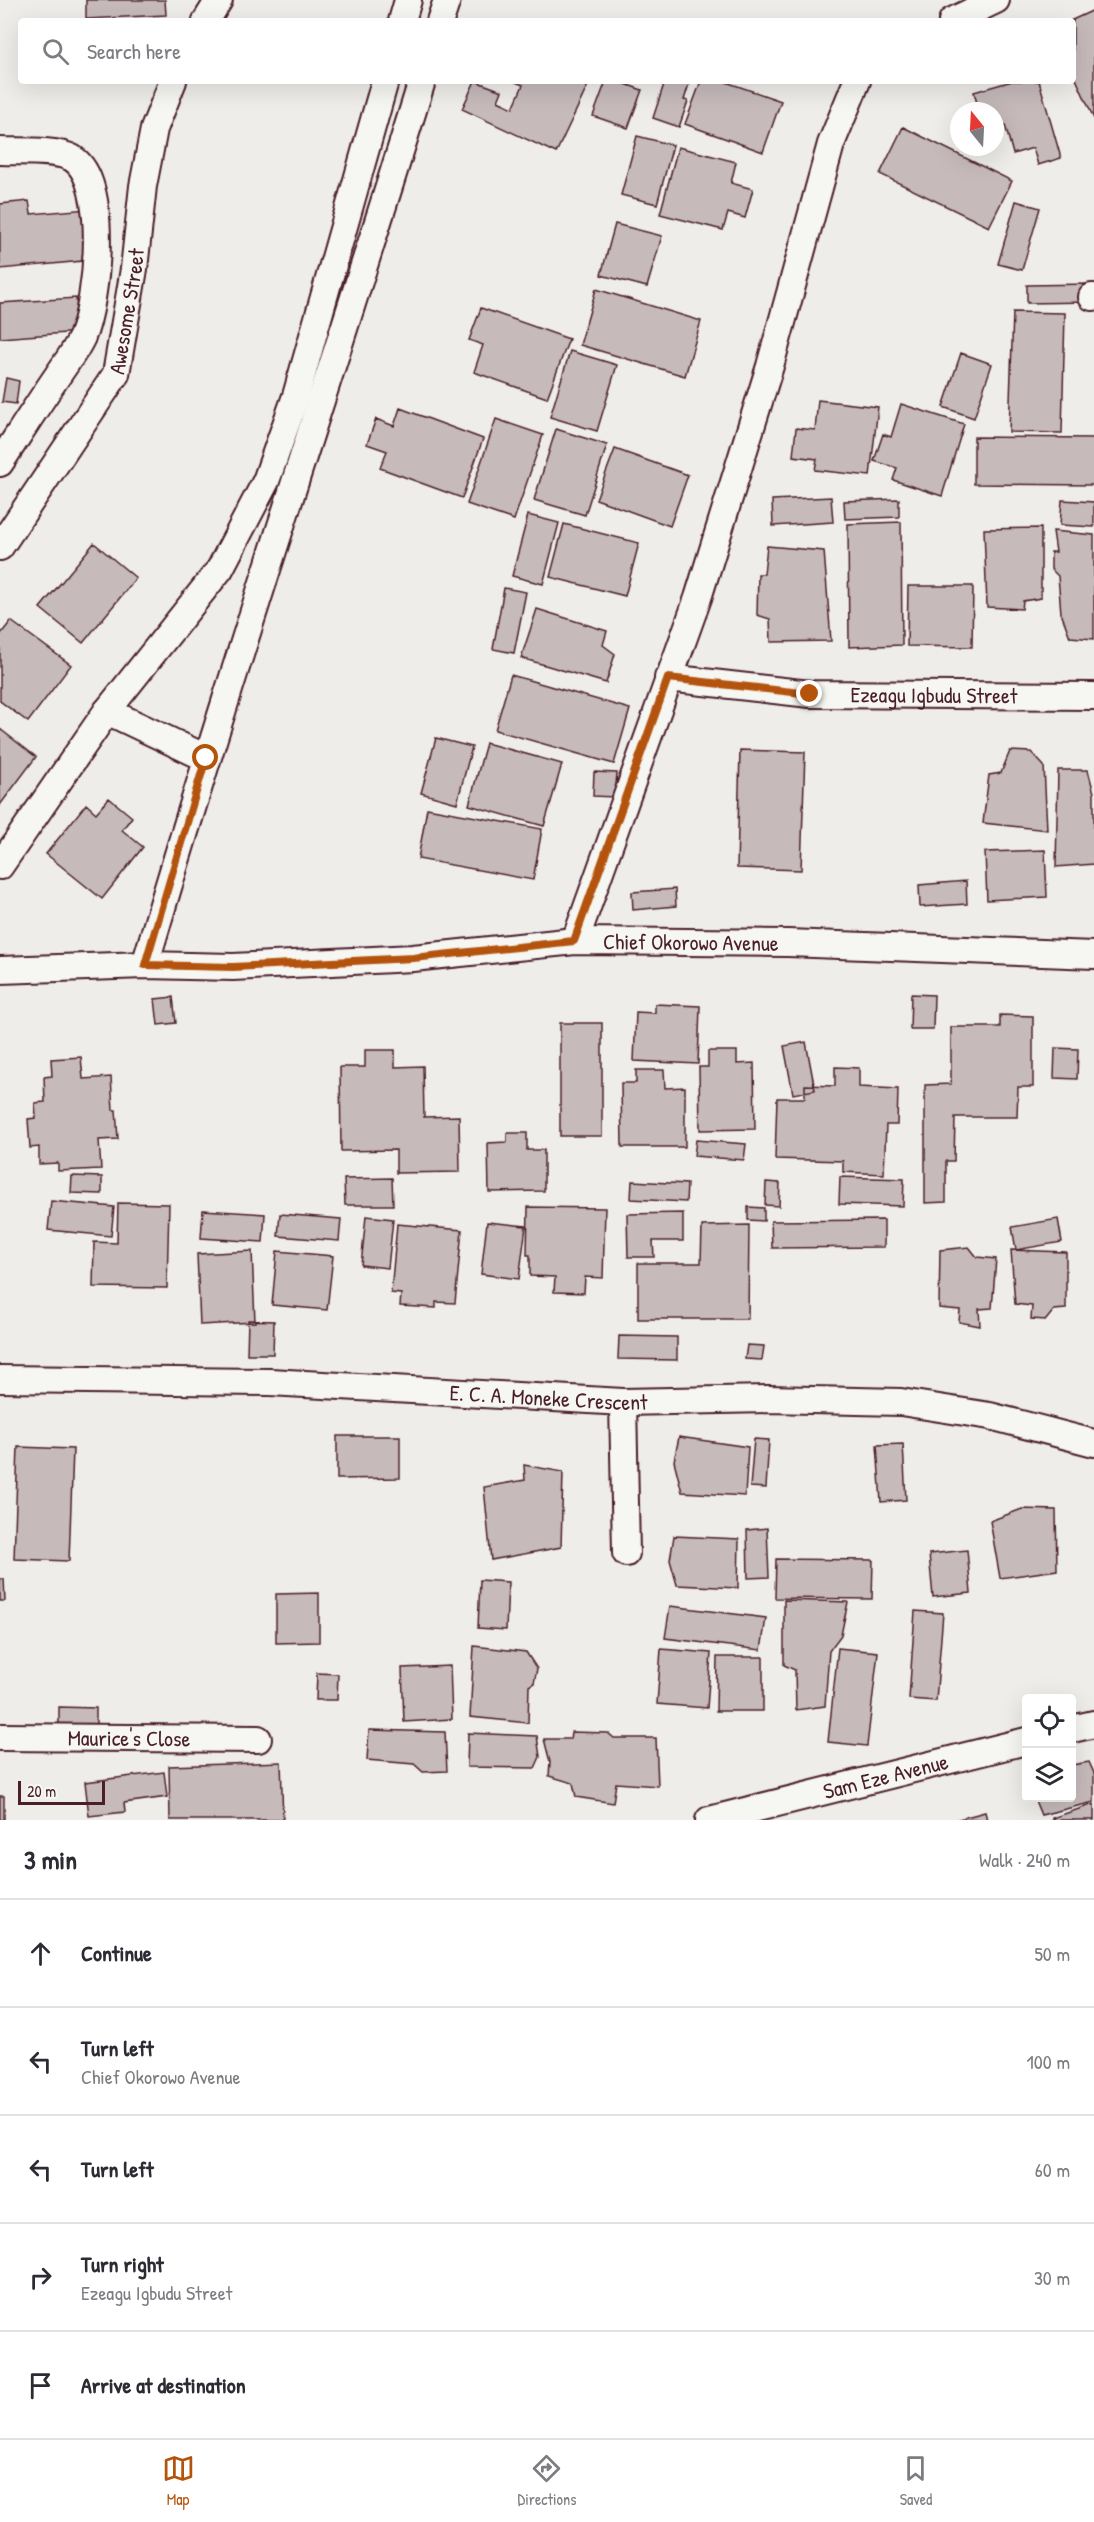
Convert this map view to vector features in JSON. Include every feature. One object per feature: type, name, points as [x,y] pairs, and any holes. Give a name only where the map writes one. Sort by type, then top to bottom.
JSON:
[{"type":"street","points":[[208,18],[219,0]]},
{"type":"street","points":[[403,18],[408,0]]},
{"type":"street","points":[[441,18],[447,0]]},
{"type":"street","points":[[958,18],[996,0]]},
{"type":"street","name":"Awesome Street","points":[[0,547],[116,374],[134,269],[143,186],[152,140],[172,84]]},
{"type":"street","points":[[0,866],[107,711],[220,569],[266,481],[296,396],[384,84]]},
{"type":"street","points":[[145,965],[206,758],[320,409],[421,84]]},
{"type":"street","points":[[574,941],[698,598],[770,366],[831,144],[856,84]]},
{"type":"street","points":[[0,151],[62,154],[74,159],[91,186],[98,236],[92,308],[82,338],[0,463]]},
{"type":"street","name":"Ezeagu Igbudu Street","points":[[668,678],[810,694],[1094,696]]},
{"type":"street","points":[[107,711],[206,758]]},
{"type":"street","name":"Chief Okorowo Avenue","points":[[0,970],[145,965],[233,967],[413,958],[574,941],[788,943],[1094,955]]},
{"type":"street","name":"E. C. A. Moneke Crescent","points":[[0,1379],[270,1382],[622,1402],[768,1400],[901,1402],[990,1416],[1094,1443]]},
{"type":"street","points":[[622,1402],[626,1553]]},
{"type":"street","points":[[1076,1729],[1094,1724]]},
{"type":"street","name":"Maurice's Close","points":[[0,1737],[258,1739]]},
{"type":"street","name":"Sam Eze Avenue","points":[[709,1820],[1022,1742]]},
{"type":"building","points":[[86,0],[165,0],[166,15],[86,18]]},
{"type":"building","points":[[1094,10],[1094,119],[1076,79],[1076,18]]},
{"type":"building","points":[[474,84],[483,84],[502,91],[498,101],[513,108],[523,85],[520,84],[589,84],[556,153],[462,109]]},
{"type":"building","points":[[605,84],[625,84],[642,90],[628,128],[593,116]]},
{"type":"building","points":[[664,84],[689,84],[684,100],[688,101],[679,127],[653,118]]},
{"type":"building","points":[[700,84],[732,84],[781,101],[763,152],[685,124]]},
{"type":"building","points":[[1002,84],[1040,84],[1061,158],[1038,165],[1033,148],[1013,154],[1004,125],[1004,102],[977,102],[974,92]]},
{"type":"building","points":[[903,127],[950,150],[950,156],[962,156],[1012,181],[989,227],[880,174]]},
{"type":"building","points":[[637,136],[673,145],[657,204],[621,195]]},
{"type":"building","points":[[678,147],[736,162],[731,183],[753,189],[745,218],[728,213],[723,230],[660,214]]},
{"type":"building","points":[[29,201],[31,214],[88,209],[93,260],[0,269],[0,204]]},
{"type":"building","points":[[1016,201],[1040,208],[1022,270],[998,264]]},
{"type":"building","points":[[615,224],[662,236],[647,287],[601,275]]},
{"type":"building","points":[[1092,284],[1092,302],[1027,303],[1027,285]]},
{"type":"building","points":[[596,289],[701,321],[685,376],[580,345]]},
{"type":"building","points":[[76,298],[79,332],[0,338],[0,303]]},
{"type":"building","points":[[481,308],[569,339],[547,398],[474,372],[483,345],[469,340]]},
{"type":"building","points":[[1013,312],[1065,313],[1062,433],[1009,432]]},
{"type":"building","points":[[570,351],[617,365],[597,431],[550,417]]},
{"type":"building","points":[[961,353],[992,364],[974,418],[943,407]]},
{"type":"building","points":[[6,378],[19,381],[16,404],[2,402]]},
{"type":"building","points":[[818,400],[878,407],[870,476],[815,470],[817,459],[793,456],[796,428],[815,430]]},
{"type":"building","points":[[901,404],[964,424],[942,496],[893,480],[897,468],[874,461],[883,434],[891,437]]},
{"type":"building","points":[[400,408],[483,439],[462,498],[380,468],[387,451],[367,444],[376,419],[394,426]]},
{"type":"building","points":[[496,419],[543,435],[514,520],[467,504]]},
{"type":"building","points":[[556,429],[607,445],[585,515],[534,500]]},
{"type":"building","points":[[974,437],[1094,438],[1094,485],[974,484]]},
{"type":"building","points":[[615,449],[688,475],[670,526],[596,499]]},
{"type":"building","points":[[831,497],[833,522],[773,526],[772,500]]},
{"type":"building","points":[[899,499],[899,517],[845,519],[844,501]]},
{"type":"building","points":[[1062,500],[1094,502],[1094,527],[1060,525]]},
{"type":"building","points":[[528,515],[559,523],[543,584],[512,576]]},
{"type":"building","points":[[901,522],[902,645],[849,647],[848,524]]},
{"type":"building","points":[[564,524],[639,543],[625,596],[550,577]]},
{"type":"building","points":[[1041,528],[1041,598],[1023,601],[1022,609],[987,607],[984,529]]},
{"type":"building","points":[[1053,531],[1094,535],[1094,639],[1070,637],[1061,613],[1058,576],[1051,569],[1051,552],[1056,552]]},
{"type":"building","points":[[94,543],[136,578],[83,643],[40,608]]},
{"type":"building","points":[[767,546],[824,551],[831,641],[771,642],[770,619],[757,615],[758,574],[764,574]]},
{"type":"building","points":[[908,586],[973,586],[972,647],[907,646]]},
{"type":"building","points":[[504,588],[526,592],[514,653],[493,649]]},
{"type":"building","points":[[537,609],[607,631],[603,645],[615,654],[606,683],[521,658]]},
{"type":"building","points":[[11,621],[71,665],[28,722],[0,701],[0,635]]},
{"type":"building","points":[[511,675],[630,709],[614,764],[495,730]]},
{"type":"building","points":[[0,729],[36,757],[0,805]]},
{"type":"building","points":[[436,738],[472,747],[457,803],[421,793]]},
{"type":"building","points":[[486,743],[562,764],[544,826],[469,805]]},
{"type":"building","points":[[740,750],[805,752],[801,870],[737,868]]},
{"type":"building","points":[[1010,751],[1031,752],[1044,766],[1047,830],[983,823],[989,775],[1001,773]]},
{"type":"building","points":[[1058,770],[1088,770],[1094,793],[1094,864],[1056,867]]},
{"type":"building","points":[[594,772],[617,773],[615,797],[593,796]]},
{"type":"building","points":[[109,798],[132,817],[122,830],[143,847],[102,899],[46,854],[86,804],[96,813]]},
{"type":"building","points":[[427,808],[542,829],[533,880],[418,859]]},
{"type":"building","points":[[1045,850],[1047,897],[987,900],[985,852]]},
{"type":"building","points":[[966,881],[967,904],[920,907],[919,885]]},
{"type":"building","points":[[675,889],[676,906],[633,910],[632,892]]},
{"type":"building","points":[[911,994],[934,995],[933,1029],[910,1029]]},
{"type":"building","points":[[173,997],[176,1023],[158,1025],[155,999]]},
{"type":"building","points":[[655,1004],[700,1006],[698,1064],[634,1061],[636,1012],[655,1013]]},
{"type":"building","points":[[1000,1015],[1033,1016],[1033,1087],[1018,1087],[1017,1117],[955,1117],[954,1161],[946,1161],[946,1202],[925,1203],[925,1085],[951,1084],[951,1027],[1000,1027]]},
{"type":"building","points":[[560,1023],[602,1023],[602,1136],[560,1136]]},
{"type":"building","points":[[806,1042],[815,1090],[793,1094],[784,1046]]},
{"type":"building","points":[[1055,1048],[1078,1049],[1077,1079],[1054,1078]]},
{"type":"building","points":[[365,1050],[395,1050],[395,1067],[423,1066],[424,1117],[459,1116],[460,1172],[396,1173],[396,1150],[341,1151],[340,1067],[365,1067]]},
{"type":"building","points":[[708,1051],[737,1051],[737,1064],[754,1063],[755,1129],[700,1130],[699,1067],[708,1067]]},
{"type":"building","points":[[81,1057],[83,1079],[111,1077],[118,1139],[99,1140],[101,1169],[58,1171],[58,1163],[39,1164],[39,1147],[30,1148],[28,1119],[36,1118],[35,1103],[45,1102],[44,1077],[52,1076],[51,1059]]},
{"type":"building","points":[[835,1067],[859,1068],[859,1087],[898,1089],[897,1125],[886,1125],[884,1174],[843,1172],[843,1161],[775,1159],[777,1098],[805,1098],[805,1085],[835,1086]]},
{"type":"building","points":[[636,1070],[664,1070],[665,1088],[685,1087],[685,1147],[622,1147],[621,1083],[636,1083]]},
{"type":"building","points":[[507,1133],[527,1133],[527,1150],[544,1150],[544,1191],[489,1192],[488,1143],[507,1142]]},
{"type":"building","points":[[696,1140],[746,1144],[744,1160],[694,1156]]},
{"type":"building","points":[[72,1176],[102,1177],[102,1194],[71,1193]]},
{"type":"building","points":[[840,1177],[904,1179],[903,1206],[839,1204]]},
{"type":"building","points":[[392,1178],[393,1205],[345,1205],[344,1179]]},
{"type":"building","points":[[632,1181],[687,1184],[686,1202],[631,1199]]},
{"type":"building","points":[[766,1182],[780,1183],[779,1206],[765,1205]]},
{"type":"building","points":[[51,1201],[114,1207],[111,1236],[48,1230]]},
{"type":"building","points":[[118,1203],[169,1204],[167,1288],[93,1287],[94,1242],[117,1243]]},
{"type":"building","points":[[528,1207],[605,1208],[603,1278],[585,1277],[584,1293],[554,1292],[555,1277],[530,1276],[530,1255],[527,1255]]},
{"type":"building","points":[[748,1207],[764,1208],[764,1221],[748,1220]]},
{"type":"building","points":[[203,1210],[265,1214],[263,1242],[201,1238]]},
{"type":"building","points":[[683,1213],[683,1241],[653,1241],[654,1257],[628,1257],[627,1214]]},
{"type":"building","points":[[280,1214],[341,1219],[339,1241],[278,1236]]},
{"type":"building","points":[[366,1216],[393,1219],[388,1268],[361,1265]]},
{"type":"building","points":[[1058,1219],[1062,1242],[1016,1250],[1012,1227]]},
{"type":"building","points":[[884,1220],[884,1247],[772,1248],[771,1221]]},
{"type":"building","points":[[487,1222],[526,1226],[519,1279],[481,1274]]},
{"type":"building","points":[[397,1224],[462,1230],[455,1303],[436,1302],[436,1308],[400,1306],[401,1294],[391,1293]]},
{"type":"building","points":[[749,1225],[748,1319],[638,1319],[638,1263],[701,1263],[702,1226]]},
{"type":"building","points":[[969,1247],[977,1257],[996,1259],[992,1308],[979,1309],[980,1326],[959,1322],[960,1310],[939,1308],[940,1250]]},
{"type":"building","points":[[1011,1250],[1066,1252],[1066,1309],[1054,1310],[1046,1320],[1031,1319],[1032,1306],[1015,1304]]},
{"type":"building","points":[[252,1251],[255,1322],[200,1325],[197,1254]]},
{"type":"building","points":[[277,1251],[333,1256],[327,1310],[272,1305]]},
{"type":"building","points":[[248,1320],[274,1321],[273,1354],[247,1354]]},
{"type":"building","points":[[619,1336],[677,1337],[677,1360],[618,1359]]},
{"type":"building","points":[[747,1345],[764,1346],[762,1360],[745,1359]]},
{"type":"building","points":[[337,1436],[400,1436],[400,1478],[337,1479]]},
{"type":"building","points":[[679,1437],[748,1447],[745,1496],[682,1492],[674,1461]]},
{"type":"building","points":[[754,1439],[769,1440],[766,1488],[750,1487]]},
{"type":"building","points":[[903,1444],[906,1500],[881,1502],[877,1445]]},
{"type":"building","points":[[18,1447],[73,1449],[69,1561],[14,1559]]},
{"type":"building","points":[[524,1465],[563,1472],[561,1547],[491,1560],[484,1487],[525,1480]]},
{"type":"building","points":[[1022,1509],[1056,1510],[1057,1570],[1000,1578],[990,1521]]},
{"type":"building","points":[[767,1528],[769,1577],[748,1578],[747,1530]]},
{"type":"building","points":[[674,1536],[739,1539],[738,1588],[677,1585],[670,1560]]},
{"type":"building","points":[[967,1550],[971,1593],[933,1597],[929,1554]]},
{"type":"building","points":[[776,1559],[873,1560],[872,1599],[775,1598]]},
{"type":"building","points":[[0,1579],[4,1579],[5,1601],[0,1601]]},
{"type":"building","points":[[480,1580],[508,1582],[506,1630],[478,1628]]},
{"type":"building","points":[[319,1593],[319,1642],[276,1643],[276,1594]]},
{"type":"building","points":[[784,1600],[848,1602],[841,1635],[829,1651],[825,1706],[796,1710],[795,1670],[784,1665]]},
{"type":"building","points":[[670,1606],[766,1618],[761,1650],[665,1638]]},
{"type":"building","points":[[915,1611],[943,1613],[936,1701],[909,1699]]},
{"type":"building","points":[[474,1646],[526,1652],[537,1669],[534,1683],[529,1686],[528,1723],[470,1717]]},
{"type":"building","points":[[838,1648],[878,1652],[867,1746],[828,1742]]},
{"type":"building","points":[[661,1649],[711,1653],[707,1708],[657,1704]]},
{"type":"building","points":[[717,1657],[763,1657],[763,1711],[716,1711]]},
{"type":"building","points":[[450,1666],[452,1719],[404,1722],[402,1668]]},
{"type":"building","points":[[317,1673],[338,1674],[337,1700],[316,1700]]},
{"type":"building","points":[[59,1707],[96,1708],[96,1726],[59,1726]]},
{"type":"building","points":[[369,1730],[445,1732],[447,1771],[423,1772],[414,1764],[367,1760]]},
{"type":"building","points":[[571,1732],[608,1733],[614,1738],[656,1738],[658,1786],[616,1783],[613,1803],[576,1797],[573,1783],[549,1776],[550,1762],[544,1739],[570,1739]]},
{"type":"building","points":[[468,1733],[537,1736],[540,1757],[535,1768],[467,1767]]},
{"type":"building","points":[[281,1762],[283,1820],[170,1820],[169,1766]]},
{"type":"building","points":[[1089,1762],[1094,1773],[1094,1802],[1041,1815],[1036,1802],[1076,1802],[1076,1764]]},
{"type":"building","points":[[164,1772],[167,1797],[124,1803],[125,1812],[89,1816],[85,1782]]},
{"type":"building","points":[[0,1796],[4,1796],[4,1820],[0,1820]]},
{"type":"building","points":[[1094,1804],[1094,1820],[1052,1820],[1052,1818]]},
{"type":"building","points":[[985,1812],[987,1820],[955,1820]]},
{"type":"route","points":[[206,758],[145,965],[233,967],[413,958],[574,941],[668,678],[810,694]]}]
